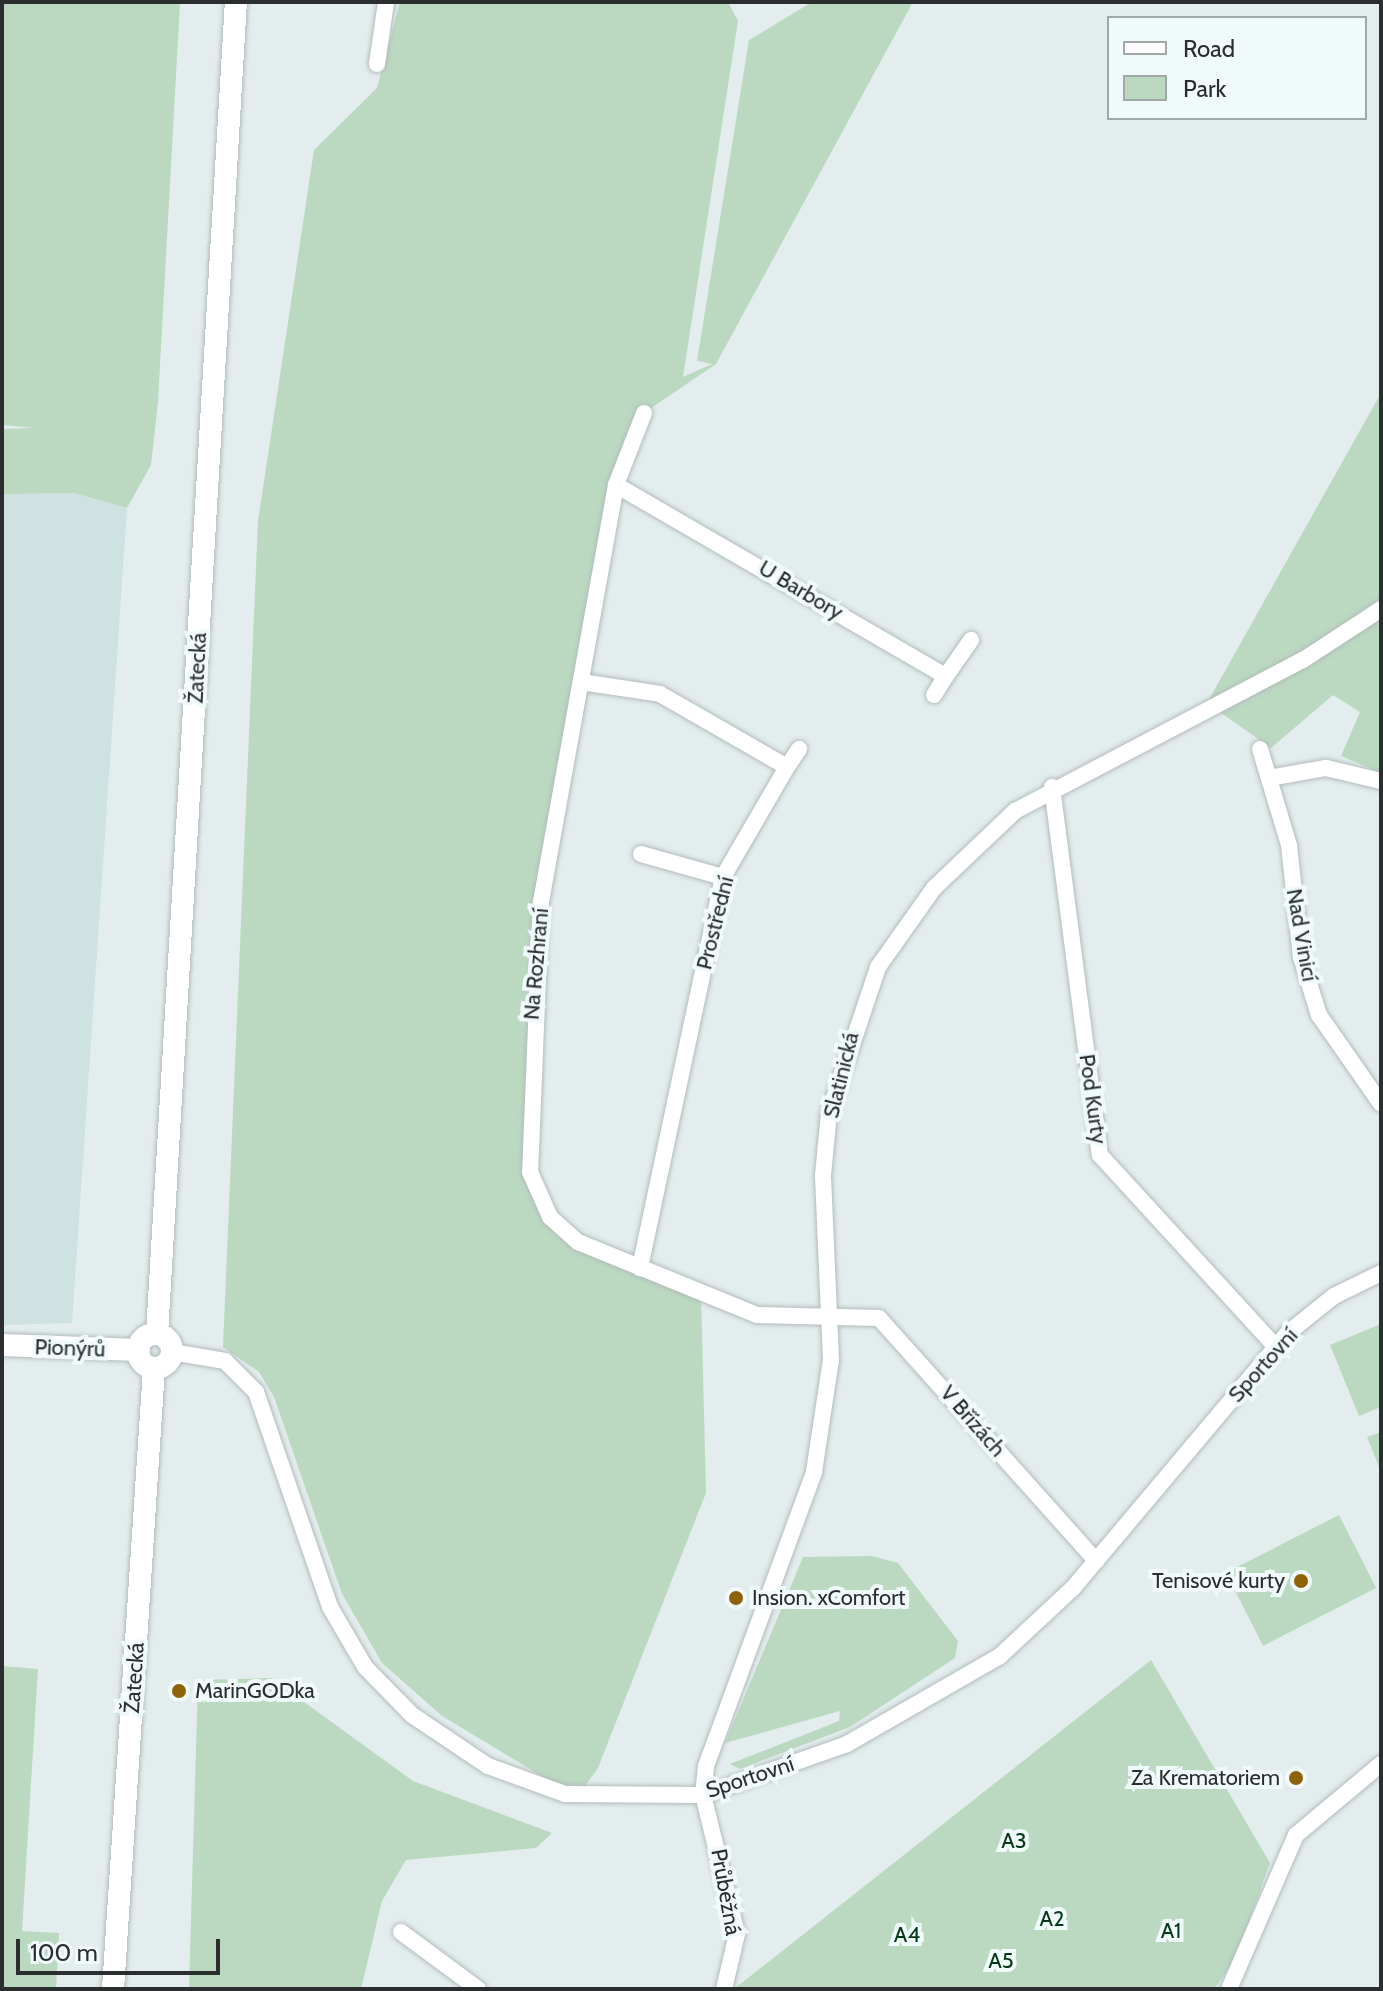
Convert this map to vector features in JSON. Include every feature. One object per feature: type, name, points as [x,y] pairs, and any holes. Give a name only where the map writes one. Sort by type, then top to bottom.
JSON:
[{"type":"street","name":"Žatecká","points":[[157,1334],[236,2]]},
{"type":"street","points":[[377,64],[386,2]]},
{"type":"street","name":"Na Rozhraní","points":[[644,413],[616,485],[541,902],[527,1155],[550,1217],[578,1242],[757,1315],[832,1316]]},
{"type":"street","name":"U Barbory","points":[[616,485],[946,676]]},
{"type":"street","name":"Slatinická","points":[[703,1795],[706,1766],[814,1472],[832,1316],[823,1175],[829,1113],[857,1012],[878,967],[934,888],[984,836],[1052,787],[1303,660],[1381,609]]},
{"type":"street","points":[[934,695],[971,640]]},
{"type":"street","points":[[581,682],[660,694],[787,767]]},
{"type":"street","name":"Prostřední","points":[[640,1268],[723,877],[799,749]]},
{"type":"street","name":"Nad Vinicí","points":[[1260,749],[1289,845],[1301,957],[1319,1015],[1381,1104]]},
{"type":"street","points":[[1269,778],[1326,768],[1381,781]]},
{"type":"street","name":"Pod Kurty","points":[[1052,787],[1100,1155],[1275,1346]]},
{"type":"street","points":[[641,854],[723,877]]},
{"type":"street","name":"Sportovní","points":[[172,1352],[225,1361],[256,1392],[330,1607],[365,1667],[412,1715],[488,1766],[565,1794],[703,1795],[847,1744],[932,1700],[1000,1656],[1096,1561],[1275,1346],[1334,1296],[1381,1273]]},
{"type":"street","name":"V Břízách","points":[[832,1316],[866,1315],[890,1328],[1096,1561]]},
{"type":"street","points":[[157,1334],[172,1352],[154,1368],[139,1350],[157,1334]]},
{"type":"street","name":"Pionýrů","points":[[2,1345],[139,1350]]},
{"type":"street","name":"Žatecká","points":[[113,1989],[154,1368]]},
{"type":"street","points":[[1229,1989],[1296,1835],[1381,1764]]},
{"type":"street","name":"Průběžná","points":[[703,1795],[737,1934],[724,1989]]},
{"type":"street","points":[[401,1932],[478,1989]]},
{"type":"shaded area","points":[[17,488],[74,493],[127,508],[72,1323],[2,1325],[2,494]]},
{"type":"green space","points":[[2,2],[180,2],[158,402],[151,465],[127,508],[74,493],[2,494],[2,429],[34,428],[2,425]]},
{"type":"green space","points":[[400,2],[728,2],[738,21],[683,377],[712,364],[697,361],[749,40],[812,2],[913,2],[716,364],[644,413],[616,485],[541,902],[527,1155],[547,1210],[585,1245],[701,1293],[706,1493],[598,1768],[582,1790],[548,1780],[442,1716],[382,1663],[342,1594],[274,1397],[259,1372],[223,1347],[258,521],[314,150],[377,88]]},
{"type":"green space","points":[[1381,393],[1381,773],[1341,756],[1360,712],[1333,695],[1271,748],[1207,703]]},
{"type":"green space","points":[[1381,1324],[1381,1407],[1359,1416],[1330,1345]]},
{"type":"green space","points":[[1381,1432],[1381,1472],[1367,1437]]},
{"type":"green space","name":"Tenisové kurty","points":[[1339,1515],[1376,1588],[1263,1646],[1226,1573]]},
{"type":"green space","points":[[872,1556],[898,1563],[958,1641],[955,1658],[850,1727],[740,1769],[730,1764],[839,1721],[840,1711],[725,1743],[803,1557]]},
{"type":"green space","points":[[1151,1660],[1270,1863],[1235,1960],[1214,1989],[734,1989]]},
{"type":"green space","points":[[2,1666],[38,1669],[22,1931],[59,1933],[56,1989],[2,1989]]},
{"type":"green space","points":[[271,1678],[413,1781],[552,1833],[536,1848],[406,1860],[382,1901],[361,1989],[189,1989],[198,1680]]},
{"type":"place","name":"Tenisové kurty","points":[[1301,1581]]},
{"type":"place","name":"Insion. xComfort","points":[[736,1598]]},
{"type":"place","name":"MarinGODka","points":[[179,1691]]},
{"type":"place","name":"Za Krematoriem","points":[[1296,1778]]},
{"type":"park label","name":"A3","points":[[1014,1841]]},
{"type":"park label","name":"A2","points":[[1052,1919]]},
{"type":"park label","name":"A1","points":[[1171,1931]]},
{"type":"park label","name":"A4","points":[[907,1935]]},
{"type":"park label","name":"A5","points":[[1001,1961]]}]
